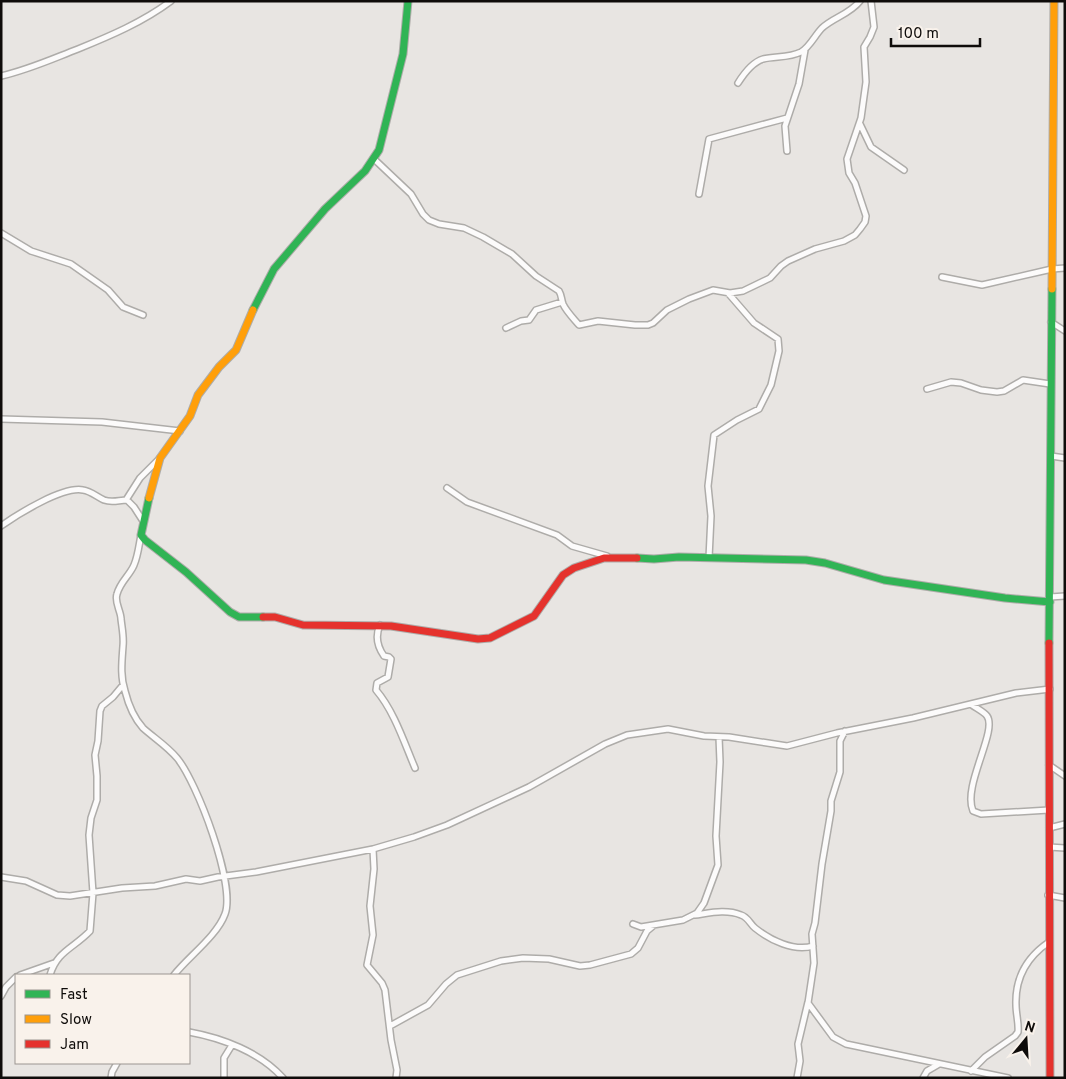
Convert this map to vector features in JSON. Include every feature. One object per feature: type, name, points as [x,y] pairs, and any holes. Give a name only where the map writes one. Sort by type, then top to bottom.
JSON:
[{"type":"street","points":[[1,76],[36,67],[115,33],[141,21],[171,1]]},
{"type":"street","points":[[126,500],[140,478],[160,458],[190,416],[200,392],[219,367],[236,350],[256,303],[274,269],[325,209],[365,171],[374,159],[382,141],[403,54],[408,1]]},
{"type":"street","points":[[738,83],[759,60],[785,57],[804,50],[822,28],[853,9],[860,1]]},
{"type":"street","points":[[374,159],[411,194],[423,214],[430,220],[439,224],[472,231],[506,250],[536,276],[561,293],[562,302],[580,325],[603,321],[617,324],[648,325],[657,321],[667,310],[689,298],[713,290],[736,293],[764,281],[770,278],[788,261],[815,249],[844,241],[855,235],[865,222],[866,216],[855,183],[849,174],[847,159],[860,124],[866,82],[864,47],[874,27],[871,1]]},
{"type":"street","points":[[1050,1078],[1048,895],[1054,1]]},
{"type":"street","points":[[787,151],[785,126],[799,84],[804,50]]},
{"type":"street","points":[[699,194],[708,139],[787,118]]},
{"type":"street","points":[[860,124],[871,147],[904,170]]},
{"type":"street","points":[[1,233],[31,251],[71,264],[108,290],[123,307],[143,315]]},
{"type":"street","points":[[942,277],[982,285],[1052,269],[1065,268]]},
{"type":"street","points":[[709,558],[711,516],[708,486],[714,435],[736,420],[759,409],[771,385],[779,351],[778,339],[754,323],[728,293]]},
{"type":"street","points":[[506,328],[521,321],[529,320],[536,310],[562,302]]},
{"type":"street","points":[[1052,322],[1065,331]]},
{"type":"street","points":[[927,389],[951,382],[997,392],[1004,391],[1023,380],[1050,384]]},
{"type":"street","points":[[1,419],[102,422],[180,430]]},
{"type":"street","points":[[1051,456],[1065,458]]},
{"type":"street","points":[[160,458],[143,521],[134,566],[121,583],[116,597],[121,615],[123,635],[123,685],[133,712],[140,723],[174,754],[186,773],[209,820],[226,888],[226,913],[202,946],[175,974]]},
{"type":"street","points":[[447,488],[467,502],[557,535],[572,546],[610,557],[812,561],[884,580],[1005,598],[1050,599],[1065,596]]},
{"type":"street","points":[[1,526],[43,502],[70,490],[83,490],[111,502],[126,500],[134,507],[143,521]]},
{"type":"street","points":[[141,535],[230,612],[240,617],[275,617],[303,625],[380,625],[472,639],[490,638],[534,616],[554,586],[569,571],[579,566],[610,557]]},
{"type":"street","points":[[380,625],[377,637],[379,647],[383,654],[390,659],[388,677],[377,683],[376,690],[381,695],[395,721],[415,768]]},
{"type":"street","points":[[50,974],[54,963],[66,949],[90,931],[93,893],[89,835],[98,790],[95,755],[100,711],[102,706],[123,685]]},
{"type":"street","points":[[1,877],[26,881],[57,895],[70,896],[122,888],[155,886],[186,880],[200,881],[256,872],[373,849],[447,825],[529,787],[598,748],[627,735],[668,730],[704,736],[748,739],[783,746],[844,731],[886,724],[972,705],[1016,693],[1050,689]]},
{"type":"street","points":[[972,705],[988,716],[989,723],[989,733],[975,775],[971,803],[973,811],[981,814],[1049,810]]},
{"type":"street","points":[[797,1078],[800,1061],[798,1044],[808,1002],[814,963],[812,934],[831,801],[840,772],[841,737],[844,731]]},
{"type":"street","points":[[691,916],[702,907],[718,865],[716,836],[720,762],[719,736]]},
{"type":"street","points":[[1049,765],[1065,776]]},
{"type":"street","points":[[1049,828],[1065,824]]},
{"type":"street","points":[[1049,846],[1065,848]]},
{"type":"street","points":[[373,849],[374,870],[370,906],[373,938],[367,965],[384,987],[397,1070],[396,1078]]},
{"type":"street","points":[[1048,895],[1065,898]]},
{"type":"street","points":[[633,924],[641,927],[653,926],[719,911],[736,913],[745,916],[753,926],[776,941],[798,948],[813,946]]},
{"type":"street","points":[[390,1026],[428,1005],[446,984],[457,975],[501,962],[527,957],[558,960],[580,966],[590,965],[632,954],[638,948],[647,931],[653,926]]},
{"type":"street","points":[[971,1071],[985,1057],[1018,1032],[1016,1002],[1021,976],[1032,954],[1049,942]]},
{"type":"street","points":[[23,974],[54,963]]},
{"type":"street","points":[[1,996],[6,987],[15,978]]},
{"type":"street","points":[[808,1002],[829,1033],[839,1041],[855,1047],[1008,1078]]},
{"type":"street","points":[[190,1032],[232,1045],[269,1064],[283,1078]]},
{"type":"street","points":[[224,1078],[224,1058],[232,1045]]},
{"type":"street","points":[[111,1078],[116,1064]]},
{"type":"street","points":[[923,1078],[926,1071],[940,1064]]},
{"type":"traffic: fast","points":[[253,310],[274,269],[325,209],[365,171],[379,150],[403,54],[408,1]]},
{"type":"traffic: fast","points":[[1049,643],[1052,289]]},
{"type":"traffic: fast","points":[[149,498],[141,535],[145,540],[186,572],[230,612],[239,617],[263,617]]},
{"type":"traffic: fast","points":[[637,558],[806,560],[825,563],[884,580],[1005,598],[1050,602]]},
{"type":"traffic: slow","points":[[1052,289],[1054,1]]},
{"type":"traffic: slow","points":[[149,498],[160,458],[190,416],[198,395],[219,367],[236,350],[253,310]]},
{"type":"traffic: jam","points":[[263,617],[275,617],[303,625],[391,626],[478,639],[490,638],[534,616],[563,575],[574,568],[604,558],[637,558]]},
{"type":"traffic: jam","points":[[1049,643],[1050,1078]]}]
